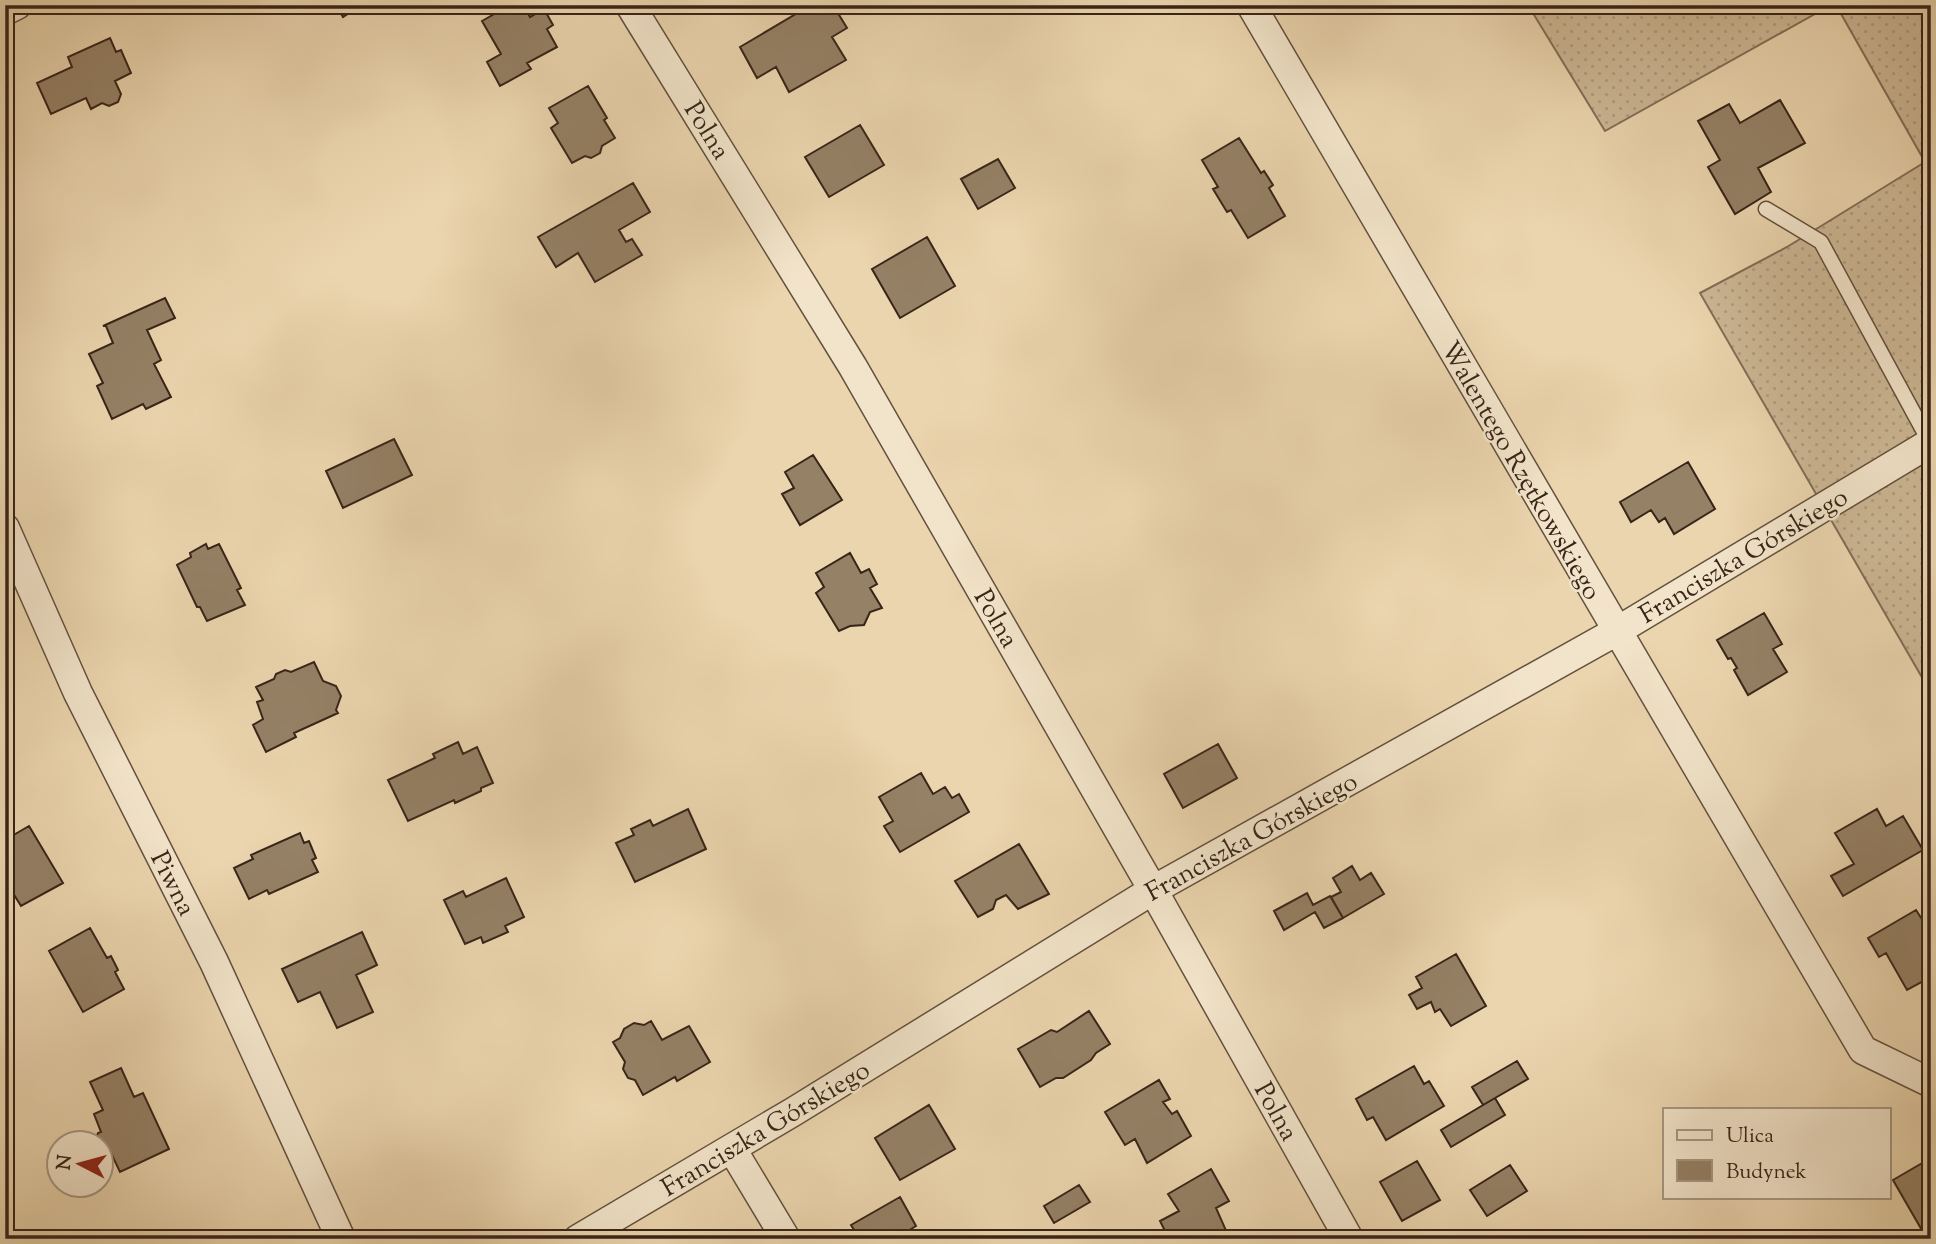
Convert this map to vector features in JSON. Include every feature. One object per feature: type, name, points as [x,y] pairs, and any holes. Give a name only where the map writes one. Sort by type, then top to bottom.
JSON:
[{"type":"street","points":[[5,11],[17,5]]},
{"type":"street","name":"Polna","points":[[630,5],[853,367],[1153,890],[1349,1239]]},
{"type":"street","name":"Walentego Rzętkowskiego","points":[[1251,5],[1863,1049],[1931,1083]]},
{"type":"street","name":"Franciszka Górskiego","points":[[578,1239],[732,1149],[1153,890],[1617,631],[1930,443]]},
{"type":"street","name":"Piwna","points":[[5,528],[78,692],[214,962],[341,1239]]},
{"type":"street","points":[[732,1149],[786,1239]]},
{"type":"lane","points":[[1766,209],[1821,242],[1930,443]]},
{"type":"shaded area","points":[[1528,5],[1831,5],[1605,131]]},
{"type":"shaded area","points":[[1836,5],[1931,5],[1931,693],[1700,293],[1787,247],[1925,162]]},
{"type":"building","points":[[336,5],[361,5],[343,17]]},
{"type":"building","points":[[371,5],[388,5],[375,13]]},
{"type":"building","points":[[510,5],[524,5],[530,17],[544,9],[553,25],[547,29],[557,47],[527,63],[531,69],[500,86],[487,62],[501,54],[482,21]]},
{"type":"building","points":[[811,5],[833,5],[847,28],[832,37],[846,60],[789,92],[776,67],[757,78],[740,47]]},
{"type":"building","points":[[110,38],[116,52],[121,50],[131,73],[115,81],[121,94],[118,102],[109,106],[102,103],[91,109],[86,98],[51,114],[37,83],[72,67],[68,57]]},
{"type":"building","points":[[588,86],[607,118],[604,120],[615,138],[602,146],[600,153],[591,158],[585,156],[572,163],[551,128],[558,123],[549,108]]},
{"type":"building","points":[[1780,100],[1805,143],[1758,168],[1771,192],[1735,214],[1708,167],[1720,160],[1698,121],[1729,104],[1740,123]]},
{"type":"building","points":[[860,125],[884,165],[829,197],[805,157]]},
{"type":"building","points":[[1239,138],[1261,173],[1264,171],[1273,185],[1269,188],[1285,216],[1248,238],[1231,210],[1227,212],[1213,189],[1218,187],[1202,160]]},
{"type":"building","points":[[998,159],[1015,188],[978,209],[961,179]]},
{"type":"building","points":[[633,183],[650,212],[619,230],[626,242],[632,239],[642,255],[595,282],[578,253],[556,267],[538,237]]},
{"type":"building","points":[[927,237],[955,286],[900,318],[872,269]]},
{"type":"building","points":[[165,298],[175,318],[147,330],[161,360],[154,364],[171,397],[146,409],[143,404],[112,419],[97,386],[103,383],[89,354],[113,343],[106,326],[103,326]]},
{"type":"building","points":[[394,439],[412,475],[343,508],[326,471]]},
{"type":"building","points":[[813,455],[842,500],[800,525],[782,494],[794,488],[785,472]]},
{"type":"building","points":[[1688,462],[1715,509],[1674,534],[1665,518],[1659,522],[1651,510],[1631,522],[1620,502]]},
{"type":"building","points":[[206,544],[208,549],[219,544],[241,588],[237,590],[245,605],[207,621],[200,607],[197,607],[177,565]]},
{"type":"building","points":[[850,553],[861,573],[869,569],[877,584],[870,588],[882,608],[870,612],[864,625],[850,626],[839,631],[816,593],[824,587],[816,573]]},
{"type":"building","points":[[1764,613],[1782,644],[1773,649],[1787,672],[1748,695],[1734,670],[1737,668],[1717,640]]},
{"type":"building","points":[[314,662],[323,681],[336,686],[341,696],[336,710],[338,713],[294,733],[296,737],[266,752],[253,725],[263,719],[257,702],[263,700],[256,687],[274,679],[276,674],[285,670],[291,672]]},
{"type":"building","points":[[458,742],[463,754],[477,747],[493,783],[455,803],[454,800],[408,821],[388,780],[435,758],[433,754]]},
{"type":"building","points":[[1218,744],[1237,778],[1183,808],[1164,774]]},
{"type":"building","points":[[921,773],[933,794],[945,787],[952,798],[959,794],[969,812],[900,852],[884,826],[893,821],[879,797]]},
{"type":"building","points":[[688,809],[706,849],[635,882],[616,843],[634,835],[631,829],[650,820],[653,826]]},
{"type":"building","points":[[1877,809],[1886,826],[1903,816],[1923,850],[1843,896],[1831,876],[1854,864],[1835,833]]},
{"type":"building","points":[[29,826],[63,883],[21,906],[11,890],[5,894],[5,840]]},
{"type":"building","points":[[300,833],[304,843],[309,841],[316,858],[312,860],[318,872],[269,894],[267,890],[249,899],[234,868],[253,859],[251,855]]},
{"type":"building","points":[[1019,844],[1049,894],[1018,909],[1006,895],[996,900],[993,909],[978,917],[955,881]]},
{"type":"building","points":[[1352,866],[1360,880],[1371,873],[1384,894],[1343,918],[1331,897],[1341,892],[1333,878]]},
{"type":"building","points":[[506,878],[524,917],[505,926],[508,932],[483,943],[481,937],[465,944],[444,900],[463,891],[466,897]]},
{"type":"building","points":[[1307,893],[1313,905],[1330,896],[1343,918],[1324,928],[1315,912],[1284,930],[1274,911]]},
{"type":"building","points":[[1916,910],[1925,924],[1931,921],[1931,977],[1907,990],[1886,953],[1879,957],[1868,938]]},
{"type":"building","points":[[90,928],[107,958],[111,956],[118,970],[115,972],[124,989],[83,1012],[49,951]]},
{"type":"building","points":[[362,932],[377,965],[356,975],[373,1012],[337,1028],[320,992],[298,1002],[282,969]]},
{"type":"building","points":[[1456,954],[1486,1006],[1451,1026],[1440,1009],[1435,1012],[1431,1002],[1417,1009],[1409,995],[1422,988],[1416,977]]},
{"type":"building","points":[[1089,1011],[1110,1044],[1063,1078],[1056,1078],[1040,1087],[1018,1049],[1051,1030],[1057,1032]]},
{"type":"building","points":[[651,1021],[662,1040],[689,1026],[710,1062],[677,1081],[675,1077],[643,1095],[635,1080],[628,1078],[623,1069],[625,1062],[613,1042],[620,1038],[624,1029],[634,1023],[644,1025]]},
{"type":"building","points":[[1517,1061],[1528,1079],[1483,1105],[1472,1087]]},
{"type":"building","points":[[1414,1066],[1424,1084],[1429,1081],[1444,1106],[1386,1140],[1373,1117],[1367,1120],[1356,1099]]},
{"type":"building","points":[[121,1068],[134,1097],[143,1093],[169,1149],[120,1172],[116,1164],[116,1128],[99,1128],[94,1114],[103,1110],[90,1082]]},
{"type":"building","points":[[1159,1080],[1170,1099],[1163,1102],[1172,1114],[1177,1111],[1191,1136],[1147,1163],[1135,1139],[1125,1145],[1105,1112]]},
{"type":"building","points":[[1495,1098],[1505,1115],[1451,1147],[1441,1130]]},
{"type":"building","points":[[929,1105],[955,1149],[900,1180],[875,1138]]},
{"type":"building","points":[[1931,1158],[1931,1239],[1927,1239],[1893,1180]]},
{"type":"building","points":[[1417,1161],[1440,1200],[1402,1221],[1380,1182]]},
{"type":"building","points":[[1510,1165],[1527,1191],[1487,1216],[1470,1190]]},
{"type":"building","points":[[1211,1169],[1229,1201],[1216,1208],[1228,1235],[1221,1239],[1169,1239],[1160,1221],[1179,1211],[1168,1194]]},
{"type":"building","points":[[1079,1185],[1090,1202],[1054,1223],[1044,1206]]},
{"type":"building","points":[[900,1197],[916,1226],[895,1239],[860,1239],[851,1225]]},
{"type":"building","points":[[198,1231],[202,1239],[181,1239]]}]
